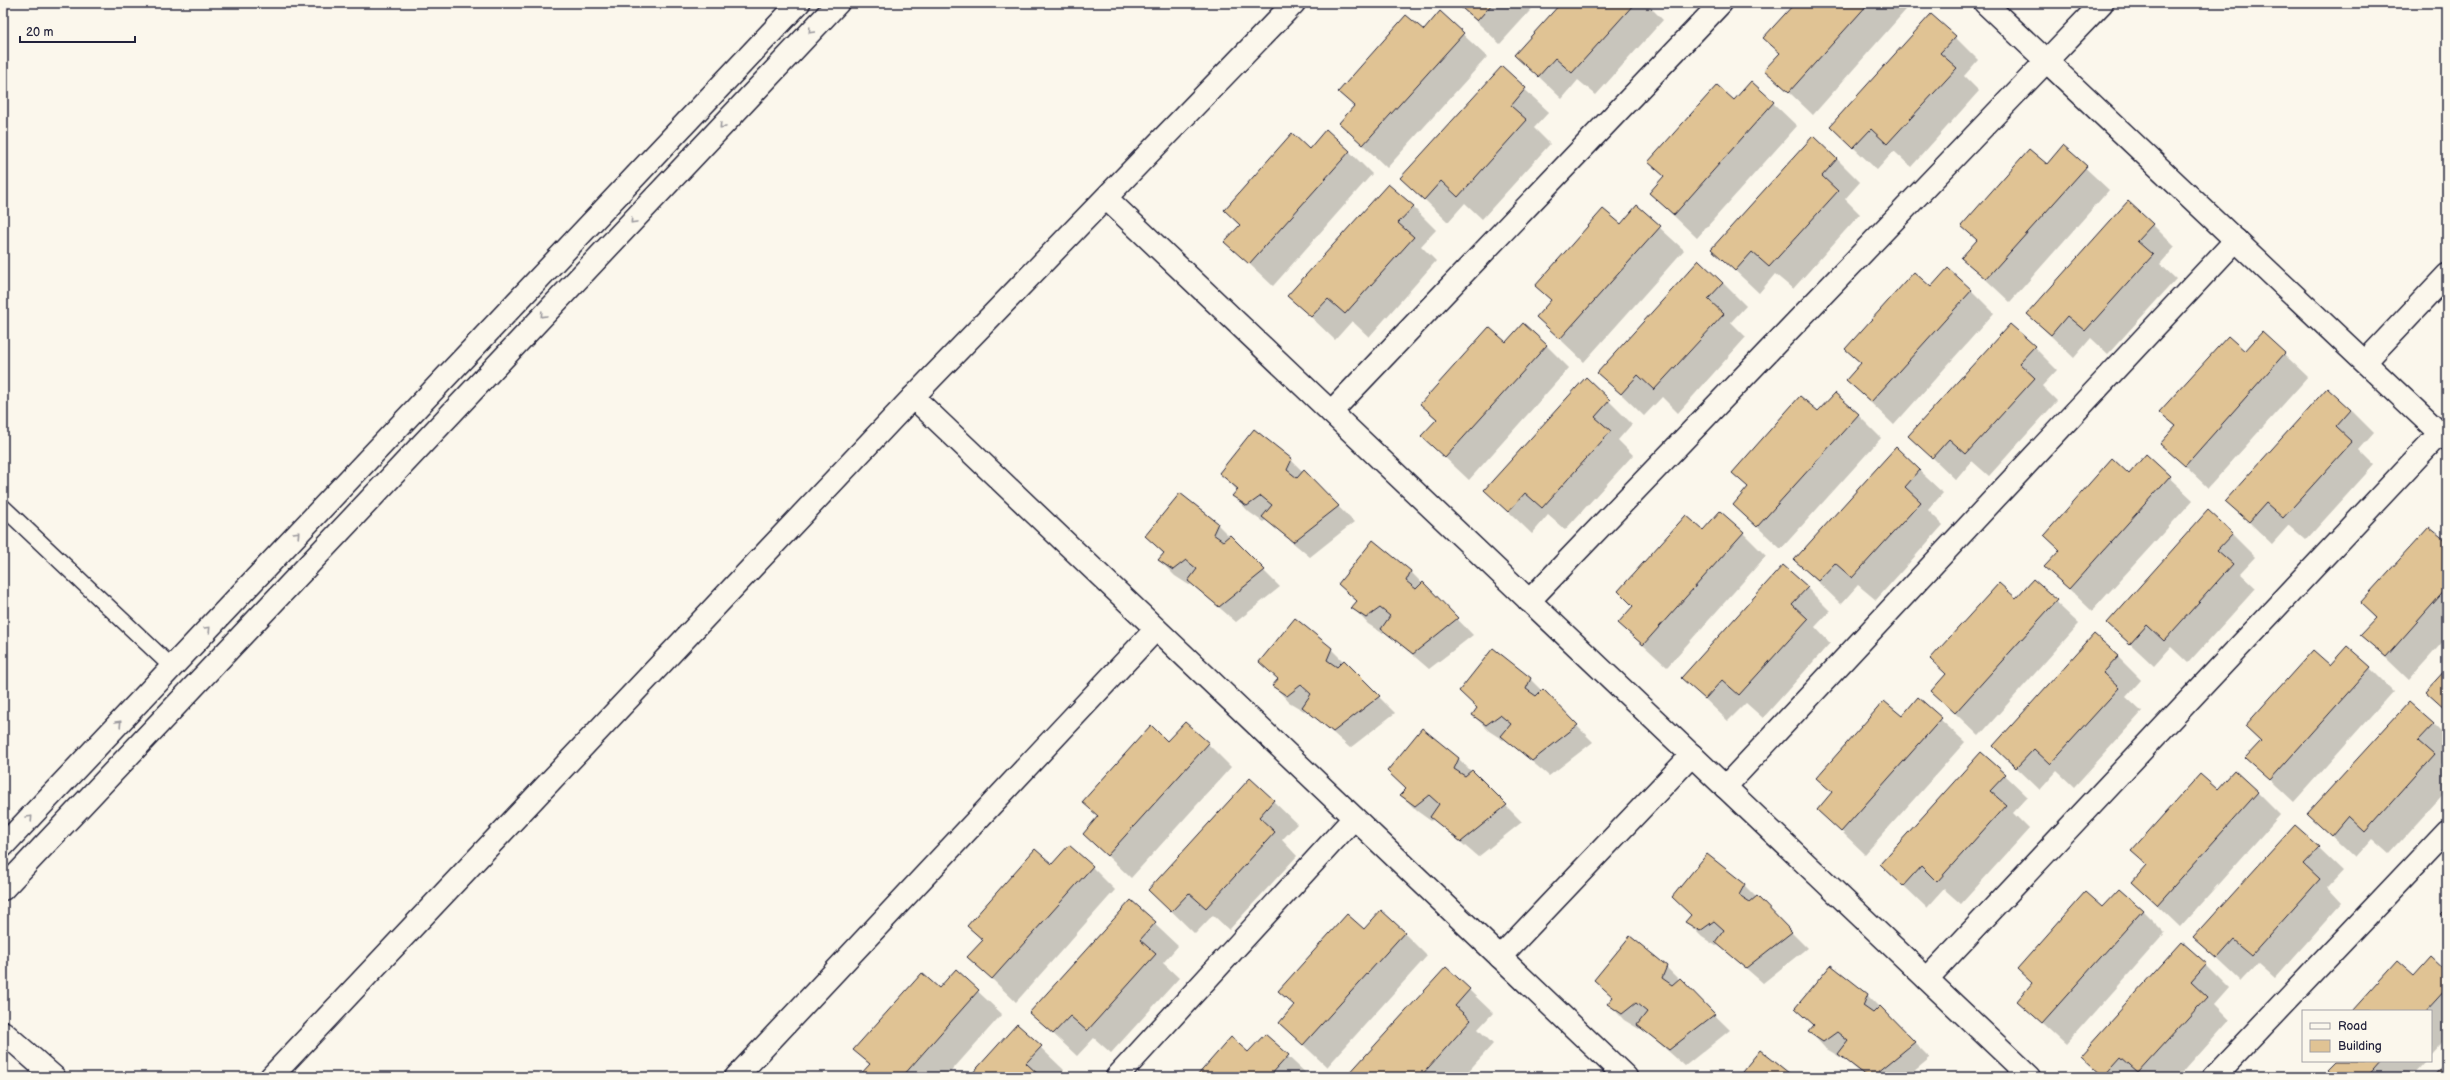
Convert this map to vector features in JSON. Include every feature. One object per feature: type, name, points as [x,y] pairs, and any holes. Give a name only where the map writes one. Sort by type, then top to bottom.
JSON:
[{"type":"street","points":[[3,846],[799,3]]},
{"type":"street","points":[[3,889],[838,3]]},
{"type":"street","points":[[271,1077],[912,397],[1294,3]]},
{"type":"street","points":[[1331,412],[1721,3]]},
{"type":"street","points":[[1927,979],[2443,436],[1985,3]]},
{"type":"street","points":[[1529,601],[2102,3]]},
{"type":"street","points":[[1106,198],[2030,1077]]},
{"type":"street","points":[[1725,786],[2236,240]]},
{"type":"street","points":[[2365,362],[2447,275]]},
{"type":"street","points":[[912,397],[1626,1077]]},
{"type":"street","points":[[736,1077],[1156,629]]},
{"type":"street","points":[[1500,957],[1692,755]]},
{"type":"street","points":[[1117,1077],[1354,818]]},
{"type":"street","points":[[2214,1077],[2447,831]]},
{"type":"street","points":[[3,1032],[54,1077]]},
{"type":"lane","points":[[3,507],[172,667]]},
{"type":"building","points":[[1456,3],[1493,3],[1477,21]]},
{"type":"building","points":[[1561,3],[1635,3],[1572,73],[1555,58],[1538,77],[1514,55]]},
{"type":"building","points":[[1795,3],[1869,3],[1789,92],[1764,70],[1780,53],[1763,38]]},
{"type":"building","points":[[1440,11],[1464,33],[1363,145],[1339,123],[1354,106],[1338,92],[1406,15],[1424,30]]},
{"type":"building","points":[[1931,14],[1956,36],[1940,53],[1957,68],[1887,144],[1871,129],[1853,148],[1830,126]]},
{"type":"building","points":[[1502,66],[1526,88],[1511,106],[1527,120],[1458,197],[1441,181],[1424,200],[1400,178]]},
{"type":"building","points":[[1751,81],[1774,102],[1674,215],[1649,193],[1664,176],[1648,162],[1717,85],[1734,100]]},
{"type":"building","points":[[1326,129],[1350,151],[1249,264],[1224,242],[1240,225],[1224,210],[1292,133],[1309,149]]},
{"type":"building","points":[[1813,136],[1837,159],[1822,176],[1838,191],[1769,267],[1752,252],[1735,271],[1711,249]]},
{"type":"building","points":[[2063,145],[2087,166],[1986,279],[1961,258],[1977,240],[1961,226],[2029,149],[2047,164]]},
{"type":"building","points":[[1388,184],[1414,206],[1398,223],[1414,237],[1345,314],[1328,299],[1311,317],[1287,296]]},
{"type":"building","points":[[2128,201],[2153,224],[2137,241],[2153,255],[2085,331],[2067,316],[2051,335],[2027,314]]},
{"type":"building","points":[[1637,205],[1661,226],[1560,339],[1536,317],[1551,300],[1535,286],[1603,209],[1621,224]]},
{"type":"building","points":[[1699,260],[1723,283],[1708,299],[1724,314],[1654,390],[1638,375],[1621,394],[1597,373]]},
{"type":"building","points":[[1948,268],[1972,290],[1871,402],[1846,380],[1861,363],[1845,349],[1914,272],[1931,287]]},
{"type":"building","points":[[1523,323],[1547,345],[1445,458],[1421,436],[1437,419],[1420,404],[1489,327],[1506,342]]},
{"type":"building","points":[[2010,324],[2035,346],[2019,363],[2035,378],[1966,454],[1949,439],[1932,458],[1908,436]]},
{"type":"building","points":[[2262,332],[2285,353],[2185,466],[2160,444],[2176,426],[2159,412],[2228,336],[2245,351]]},
{"type":"building","points":[[1586,377],[1610,400],[1595,417],[1611,431],[1542,508],[1525,493],[1508,512],[1484,490]]},
{"type":"building","points":[[2327,388],[2351,410],[2336,427],[2352,442],[2283,518],[2266,503],[2249,522],[2225,501]]},
{"type":"building","points":[[1835,393],[1859,414],[1757,527],[1733,505],[1748,487],[1732,473],[1800,396],[1818,411]]},
{"type":"building","points":[[1254,429],[1292,459],[1287,470],[1297,478],[1304,470],[1339,506],[1293,542],[1262,517],[1272,505],[1261,496],[1247,506],[1232,496],[1238,489],[1219,473]]},
{"type":"building","points":[[1896,447],[1920,470],[1905,487],[1921,502],[1852,578],[1835,563],[1818,581],[1794,560]]},
{"type":"building","points":[[2146,454],[2170,476],[2069,589],[2044,567],[2060,550],[2044,535],[2112,458],[2129,474]]},
{"type":"building","points":[[1180,493],[1218,523],[1213,534],[1223,541],[1230,535],[1265,570],[1219,607],[1188,581],[1197,569],[1186,560],[1173,570],[1158,560],[1164,553],[1145,536]]},
{"type":"building","points":[[2208,510],[2233,533],[2217,550],[2233,564],[2164,641],[2147,625],[2130,644],[2107,623]]},
{"type":"building","points":[[1720,511],[1744,532],[1643,645],[1618,623],[1633,606],[1618,591],[1686,515],[1703,530]]},
{"type":"building","points":[[2429,527],[2446,541],[2447,540],[2447,588],[2386,657],[2360,635],[2376,618],[2360,603]]},
{"type":"building","points":[[1373,540],[1411,571],[1406,581],[1416,589],[1423,582],[1458,618],[1413,654],[1381,629],[1390,616],[1380,608],[1366,618],[1351,608],[1357,601],[1338,584]]},
{"type":"building","points":[[1783,565],[1808,587],[1792,604],[1808,619],[1739,695],[1722,680],[1705,699],[1681,678]]},
{"type":"building","points":[[2033,579],[2057,600],[1955,713],[1931,691],[1946,674],[1930,659],[1999,583],[2016,598]]},
{"type":"building","points":[[1295,618],[1332,648],[1327,660],[1337,667],[1344,660],[1380,696],[1333,732],[1302,707],[1311,694],[1301,685],[1287,696],[1272,686],[1278,679],[1259,662]]},
{"type":"building","points":[[2094,634],[2119,656],[2103,673],[2119,688],[2050,764],[2034,749],[2016,768],[1993,746]]},
{"type":"building","points":[[2347,646],[2371,667],[2270,780],[2245,758],[2261,741],[2245,726],[2313,650],[2330,665]]},
{"type":"building","points":[[1493,648],[1531,678],[1526,689],[1536,696],[1543,689],[1578,725],[1532,761],[1501,736],[1511,724],[1500,715],[1486,725],[1472,715],[1477,708],[1459,691]]},
{"type":"building","points":[[2447,668],[2447,710],[2426,691]]},
{"type":"building","points":[[1918,697],[1942,718],[1841,832],[1817,810],[1832,792],[1816,778],[1884,701],[1902,716]]},
{"type":"building","points":[[2409,702],[2434,724],[2418,741],[2434,755],[2365,832],[2348,816],[2331,836],[2307,814]]},
{"type":"building","points":[[1185,722],[1209,743],[1107,856],[1083,834],[1098,816],[1082,802],[1151,725],[1167,741]]},
{"type":"building","points":[[1422,728],[1459,758],[1454,769],[1465,776],[1472,770],[1507,805],[1461,842],[1430,817],[1439,804],[1429,795],[1415,806],[1400,795],[1406,789],[1387,771]]},
{"type":"building","points":[[1981,752],[2006,774],[1990,791],[2006,805],[1937,882],[1921,866],[1903,886],[1880,864]]},
{"type":"building","points":[[2234,770],[2258,792],[2157,905],[2132,882],[2147,865],[2131,851],[2200,774],[2217,789]]},
{"type":"building","points":[[1250,778],[1274,800],[1259,817],[1275,832],[1206,908],[1189,893],[1171,912],[1148,890]]},
{"type":"building","points":[[2295,825],[2320,847],[2304,864],[2320,879],[2252,955],[2234,940],[2217,959],[2193,938]]},
{"type":"building","points":[[1069,845],[1093,866],[992,979],[967,957],[983,940],[967,926],[1035,849],[1052,864]]},
{"type":"building","points":[[1707,854],[1745,884],[1739,895],[1750,902],[1757,896],[1792,932],[1746,968],[1715,942],[1724,930],[1714,921],[1700,931],[1685,922],[1691,915],[1672,897]]},
{"type":"building","points":[[2119,889],[2143,910],[2042,1023],[2017,1001],[2032,983],[2017,969],[2085,892],[2102,907]]},
{"type":"building","points":[[1131,900],[1156,922],[1140,940],[1156,954],[1087,1031],[1070,1016],[1053,1034],[1029,1013]]},
{"type":"building","points":[[2447,908],[2447,919],[2441,914]]},
{"type":"building","points":[[1381,910],[1405,932],[1303,1045],[1279,1023],[1294,1005],[1278,991],[1347,914],[1364,929]]},
{"type":"building","points":[[1630,936],[1667,966],[1662,978],[1672,985],[1680,978],[1715,1014],[1669,1050],[1637,1025],[1647,1012],[1636,1003],[1622,1014],[1607,1004],[1613,997],[1594,980]]},
{"type":"building","points":[[2182,942],[2207,964],[2191,982],[2207,997],[2138,1073],[2121,1058],[2104,1077],[2080,1055]]},
{"type":"building","points":[[2431,957],[2447,972],[2447,988],[2427,1010],[2353,1010],[2397,961],[2414,976]]},
{"type":"building","points":[[1831,965],[1868,994],[1863,1006],[1873,1013],[1880,1006],[1915,1042],[1872,1077],[1868,1077],[1838,1054],[1848,1041],[1837,1032],[1823,1042],[1808,1032],[1814,1025],[1795,1008]]},
{"type":"building","points":[[1446,967],[1470,989],[1455,1006],[1471,1020],[1420,1077],[1346,1077]]},
{"type":"building","points":[[956,969],[979,990],[902,1077],[858,1077],[870,1064],[853,1050],[922,973],[939,988]]},
{"type":"building","points":[[1017,1024],[1042,1046],[1026,1063],[1041,1077],[969,1077]]},
{"type":"building","points":[[1265,1034],[1289,1055],[1269,1077],[1196,1077],[1231,1037],[1248,1052]]},
{"type":"building","points":[[1760,1050],[1794,1077],[1738,1077]]},
{"type":"building","points":[[2336,1062],[2380,1062],[2367,1077],[2337,1077],[2329,1069]]},
{"type":"building","points":[[2447,1062],[2447,1077],[2434,1077]]}]
